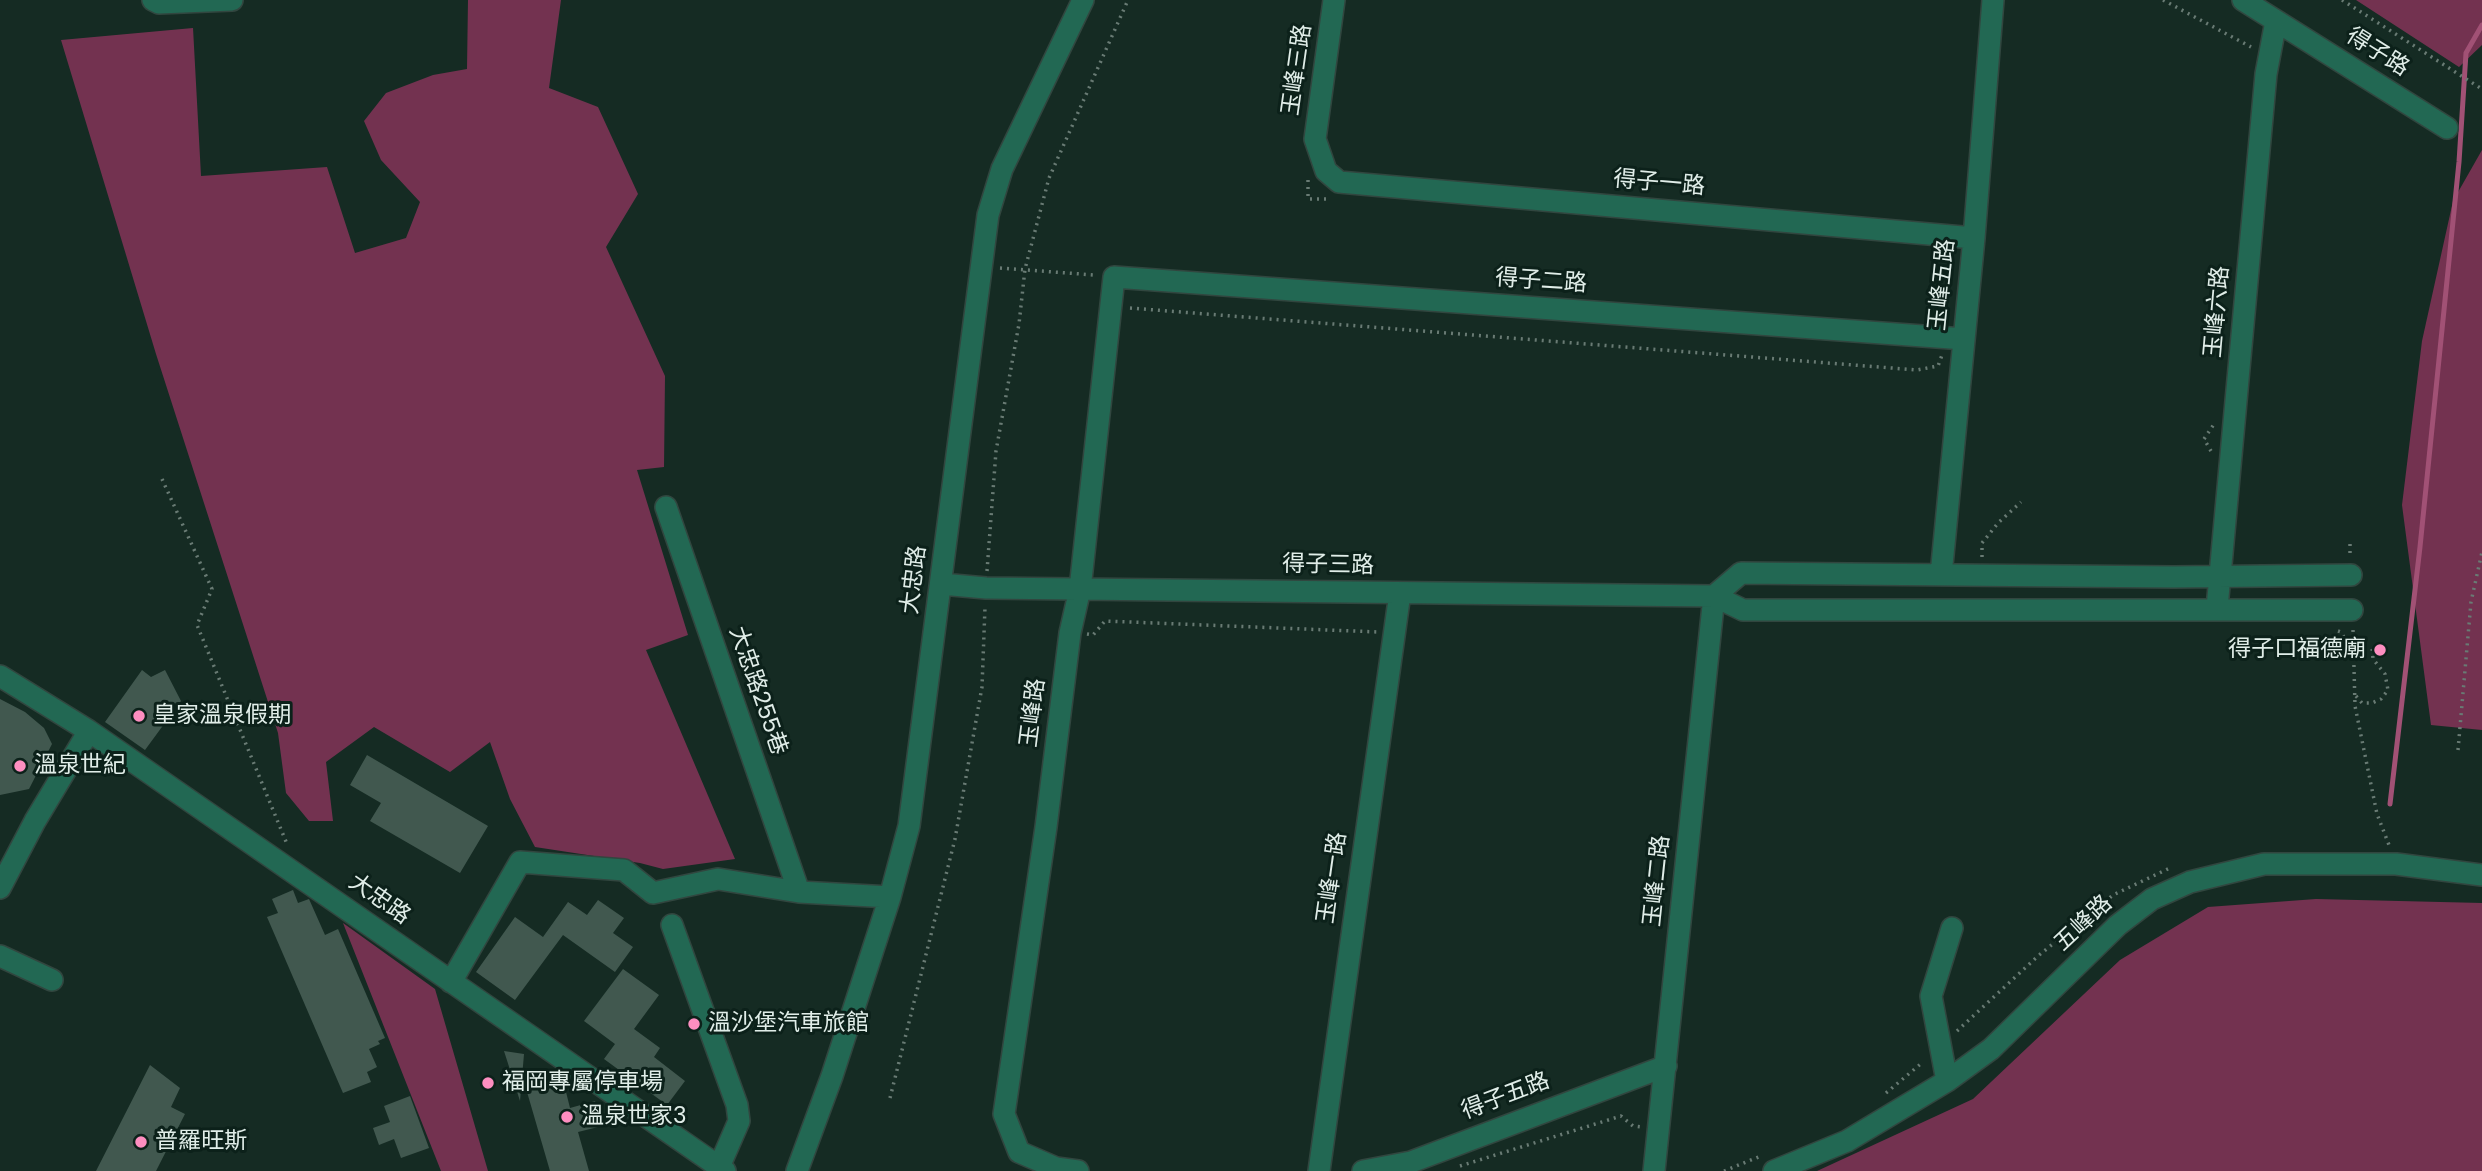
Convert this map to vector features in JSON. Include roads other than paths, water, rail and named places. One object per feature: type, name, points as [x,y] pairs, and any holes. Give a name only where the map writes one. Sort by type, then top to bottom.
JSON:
[{"type":"street","points":[[153,0],[159,3],[232,0]]},
{"type":"street","name":"大忠路","points":[[797,1171],[832,1076],[890,897],[909,826],[988,215],[1002,169],[1083,0]]},
{"type":"street","name":"玉峰三路","points":[[1334,0],[1315,139],[1326,172],[1339,182]]},
{"type":"street","name":"玉峰五路","points":[[1941,575],[1956,338],[1974,238],[1993,0]]},
{"type":"street","name":"得子路","points":[[2243,0],[2447,128]]},
{"type":"street","name":"玉峰六路","points":[[2217,608],[2266,74],[2276,21]]},
{"type":"street","name":"得子一路","points":[[1339,182],[1974,238]]},
{"type":"street","name":"得子二路","points":[[1112,286],[1956,338]]},
{"type":"street","name":"玉峰路","points":[[1078,1171],[1056,1168],[1019,1152],[1004,1114],[1046,827],[1070,632],[1080,589],[1112,286]]},
{"type":"street","name":"大忠路255巷","points":[[666,508],[799,891]]},
{"type":"street","points":[[2351,575],[2220,577],[1741,573],[1714,596],[1743,610],[2352,610]]},
{"type":"street","name":"得子三路","points":[[941,584],[986,588],[1714,596]]},
{"type":"street","name":"玉峰一路","points":[[1319,1171],[1400,593]]},
{"type":"street","name":"玉峰二路","points":[[1654,1171],[1714,596]]},
{"type":"street","name":"大忠路","points":[[0,676],[89,731],[722,1169]]},
{"type":"street","points":[[0,888],[35,821],[89,731]]},
{"type":"street","points":[[451,982],[520,862],[624,870],[653,893],[718,879],[799,891],[890,897]]},
{"type":"street","name":"五峰路","points":[[1774,1171],[1847,1141],[1947,1081],[1991,1049],[2119,925],[2152,899],[2190,882],[2264,864],[2396,864],[2482,875]]},
{"type":"street","points":[[672,925],[737,1105],[739,1121],[722,1169]]},
{"type":"street","points":[[1947,1081],[1931,996],[1952,928]]},
{"type":"street","points":[[0,956],[52,980]]},
{"type":"street","name":"得子五路","points":[[1363,1171],[1411,1162],[1666,1066]]},
{"type":"waterway","points":[[2390,804],[2420,547],[2459,162],[2466,53],[2482,25]]},
{"type":"place","name":"得子口福德廟","points":[[2380,650]]},
{"type":"place","name":"皇家溫泉假期","points":[[139,716]]},
{"type":"place","name":"溫泉世紀","points":[[20,766]]},
{"type":"place","name":"溫沙堡汽車旅館","points":[[694,1024]]},
{"type":"place","name":"福岡專屬停車場","points":[[488,1083]]},
{"type":"place","name":"溫泉世家3","points":[[567,1117]]},
{"type":"place","name":"普羅旺斯","points":[[141,1142]]}]
